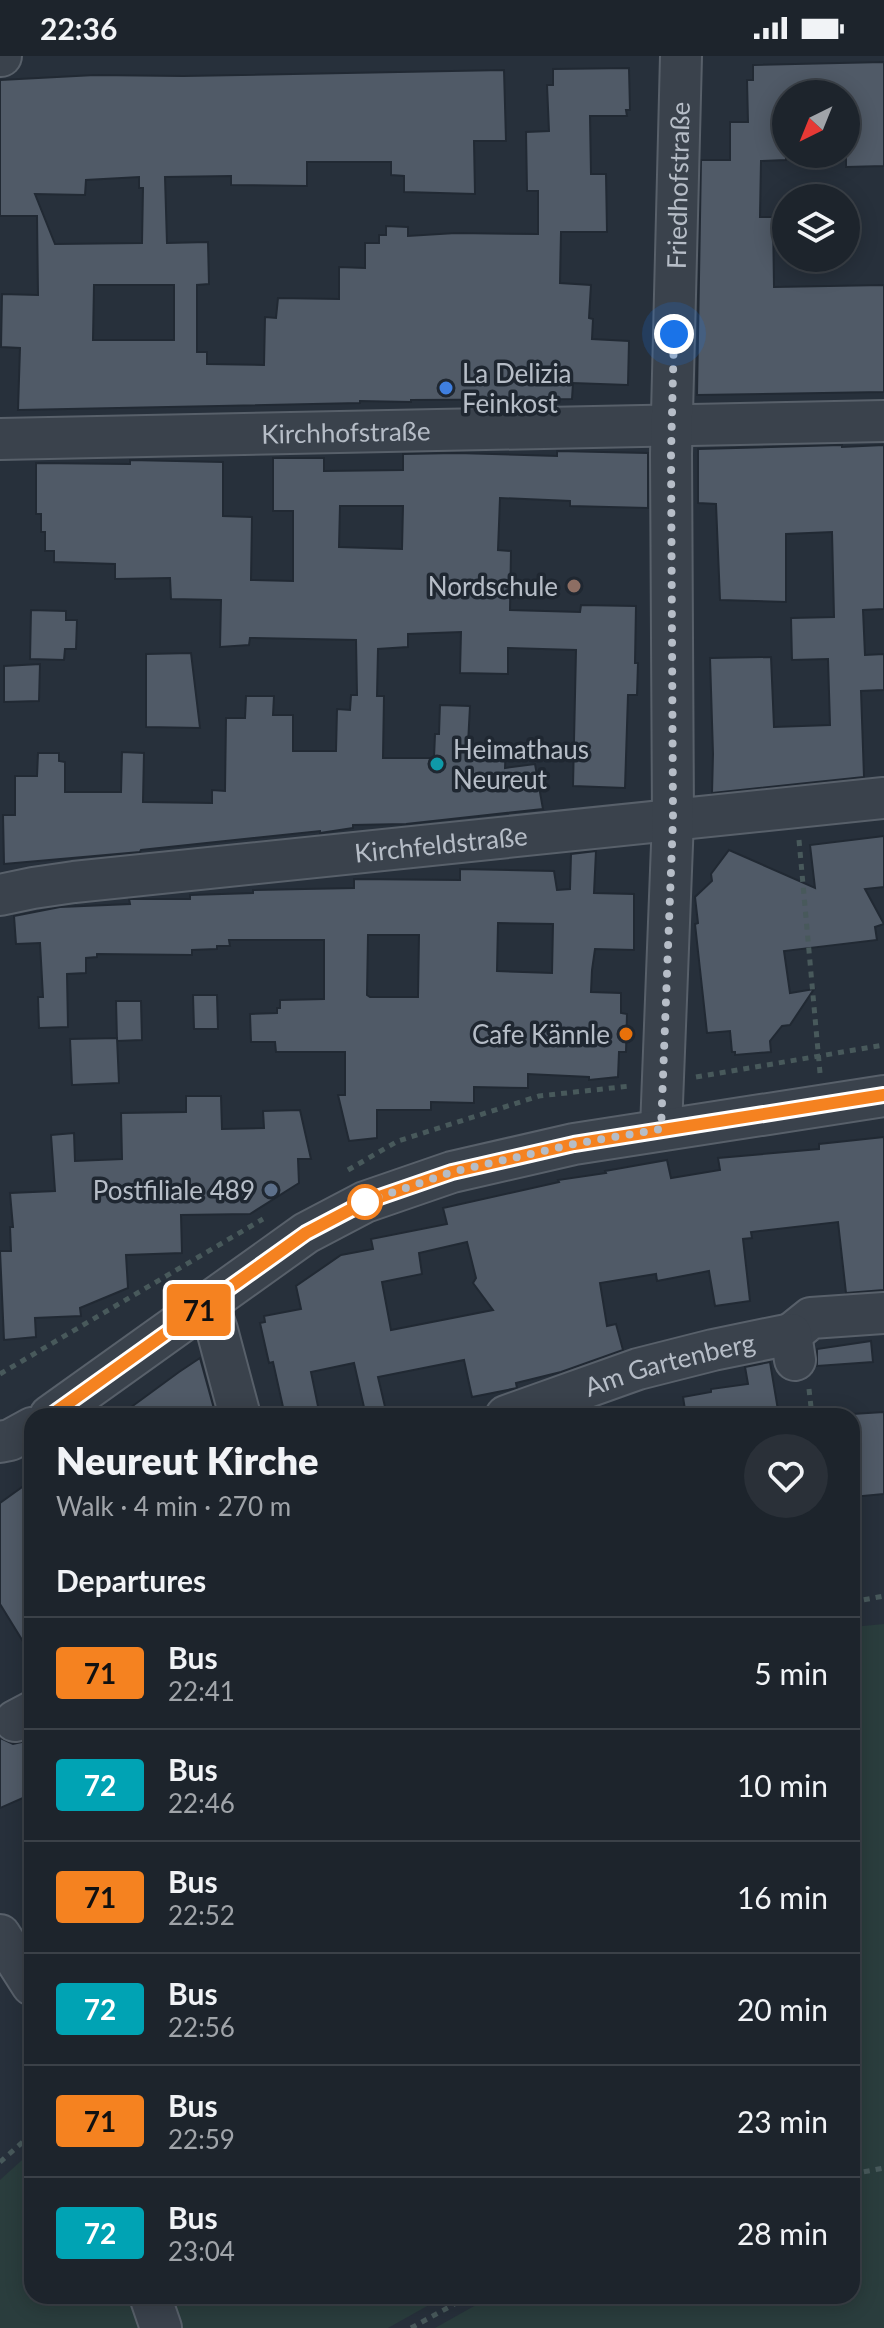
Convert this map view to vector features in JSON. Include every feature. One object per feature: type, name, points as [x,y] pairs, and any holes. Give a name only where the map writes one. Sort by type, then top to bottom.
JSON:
[{"type":"street","name":"Friedhofstraße","points":[[661,1129],[673,819],[671,427],[681,56]]},
{"type":"street","name":"Kirchhofstraße","points":[[0,439],[884,421]]},
{"type":"street","name":"Kirchfeldstraße","points":[[0,895],[74,882],[884,798]]},
{"type":"street","points":[[61,1408],[306,1233],[365,1202],[452,1172],[574,1144],[884,1096]]},
{"type":"street","points":[[208,1304],[238,1408]]},
{"type":"street","name":"Am Gartenberg","points":[[528,1408],[638,1369],[713,1350],[799,1363],[811,1318],[884,1313]]},
{"type":"street","points":[[0,1442],[24,1432]]},
{"type":"street","points":[[0,1935],[24,1972]]},
{"type":"street","points":[[153,2304],[161,2328]]},
{"type":"path","points":[[796,807],[823,1104]]},
{"type":"path","points":[[662,1083],[884,1045]]},
{"type":"path","points":[[799,1363],[810,1408]]},
{"type":"path","points":[[860,1600],[884,1596]]},
{"type":"path","points":[[0,2162],[24,2141]]},
{"type":"path","points":[[860,2172],[884,2168]]},
{"type":"path","points":[[411,2328],[454,2304]]},
{"type":"shaded area","points":[[884,1624],[884,2328],[435,2328],[478,2304],[860,2304],[860,1626]]},
{"type":"shaded area","points":[[24,2158],[24,2304],[132,2304],[139,2328],[0,2328],[0,2180]]},
{"type":"shaded area","points":[[163,2304],[431,2304],[388,2328],[171,2328]]},
{"type":"building","points":[[884,62],[884,166],[860,167],[860,80],[772,80],[772,161],[761,161],[760,217],[772,217],[774,287],[884,285],[884,392],[697,395],[701,160],[730,160],[730,122],[748,122],[747,80],[753,80],[753,65]]},
{"type":"building","points":[[629,68],[630,110],[626,110],[627,116],[590,116],[591,174],[606,174],[607,232],[561,232],[560,283],[591,285],[589,318],[593,319],[592,339],[629,341],[628,385],[573,383],[572,399],[18,410],[20,348],[1,347],[2,294],[38,295],[37,216],[0,216],[0,80],[95,75],[504,70],[506,141],[474,141],[475,194],[404,192],[404,176],[391,175],[391,162],[307,162],[307,186],[231,185],[231,176],[165,177],[167,243],[208,242],[209,284],[197,285],[197,352],[207,352],[207,364],[264,365],[265,317],[276,318],[278,298],[339,299],[339,267],[365,268],[365,243],[379,243],[379,235],[386,235],[386,226],[408,227],[408,236],[538,234],[538,191],[527,191],[526,132],[549,131],[547,85],[553,85],[553,69]],"holes":[[[139,177],[139,188],[143,188],[142,243],[55,244],[35,194],[85,195],[86,180]],[[94,285],[174,285],[174,340],[93,340]]]},
{"type":"building","points":[[884,445],[884,609],[863,610],[865,655],[884,654],[884,690],[861,691],[864,777],[712,793],[710,658],[771,657],[774,727],[830,725],[828,659],[792,660],[791,618],[834,617],[832,532],[786,534],[786,602],[720,600],[716,504],[698,503],[698,449]]},
{"type":"building","points":[[557,451],[648,453],[648,508],[570,506],[570,501],[500,498],[498,550],[511,551],[510,610],[580,612],[581,605],[636,606],[637,695],[628,695],[625,788],[573,786],[576,650],[508,648],[508,674],[460,673],[461,632],[408,634],[408,647],[378,649],[377,696],[384,696],[383,758],[434,758],[440,705],[470,706],[468,744],[506,745],[505,768],[535,764],[543,809],[406,824],[353,825],[353,828],[320,833],[4,864],[3,815],[15,815],[15,776],[37,776],[38,753],[59,753],[59,761],[65,762],[65,792],[121,792],[122,752],[144,753],[143,802],[212,803],[212,790],[225,791],[226,718],[245,718],[246,696],[274,696],[273,715],[293,715],[293,751],[336,751],[337,709],[350,710],[351,695],[357,695],[356,640],[250,638],[249,645],[220,647],[221,600],[171,599],[170,578],[115,579],[115,564],[54,562],[54,551],[45,551],[41,514],[36,514],[36,463],[130,464],[130,460],[223,462],[223,516],[252,517],[251,580],[293,581],[293,511],[273,511],[273,458],[324,458],[324,471],[403,470],[403,454],[557,456]],"holes":[[[340,506],[403,506],[402,549],[339,547]]]},
{"type":"building","points":[[31,610],[66,611],[66,620],[77,620],[76,649],[65,649],[64,660],[30,659]]},
{"type":"building","points":[[191,653],[200,728],[146,727],[146,654]]},
{"type":"building","points":[[40,664],[39,701],[4,702],[4,666]]},
{"type":"building","points":[[884,836],[884,887],[865,889],[884,924],[875,927],[877,940],[784,951],[790,993],[814,989],[790,1025],[782,1026],[770,1041],[771,1052],[735,1055],[730,1031],[707,1033],[695,897],[712,881],[711,874],[729,850],[815,888],[810,845]]},
{"type":"building","points":[[596,851],[594,893],[634,894],[634,950],[595,949],[592,970],[591,992],[621,993],[621,1013],[627,1014],[626,1052],[619,1052],[618,1077],[589,1080],[589,1077],[528,1074],[528,1088],[474,1087],[474,1103],[431,1102],[431,1110],[377,1110],[377,1138],[349,1141],[338,1095],[345,1095],[345,1052],[276,1052],[275,1042],[251,1042],[250,1014],[277,1013],[280,1000],[324,999],[324,940],[229,940],[230,946],[192,950],[192,955],[97,954],[97,957],[86,958],[86,973],[67,974],[68,1027],[39,1028],[38,997],[43,997],[40,943],[16,944],[14,916],[60,907],[130,904],[129,899],[190,899],[190,895],[253,893],[253,890],[354,888],[354,879],[460,880],[460,869],[554,871],[557,890],[570,889],[571,854]],"holes":[[[498,923],[553,924],[552,973],[497,971]],[[368,935],[419,935],[418,997],[367,995]]]},
{"type":"building","points":[[193,995],[217,995],[218,1029],[194,1029]]},
{"type":"building","points":[[116,1001],[141,1001],[142,1040],[117,1041]]},
{"type":"building","points":[[117,1038],[119,1083],[72,1085],[70,1039]]},
{"type":"building","points":[[186,1096],[221,1096],[222,1129],[264,1128],[263,1111],[300,1110],[311,1159],[298,1159],[299,1183],[250,1214],[181,1215],[182,1253],[126,1255],[128,1288],[80,1308],[81,1316],[35,1318],[36,1337],[4,1340],[0,1251],[11,1251],[10,1227],[13,1227],[10,1193],[55,1191],[51,1135],[74,1133],[75,1161],[122,1159],[121,1113],[186,1112]]},
{"type":"building","points":[[884,1137],[884,1290],[846,1293],[838,1222],[751,1232],[752,1238],[743,1239],[750,1301],[715,1306],[709,1271],[657,1281],[656,1274],[600,1283],[607,1326],[616,1324],[623,1350],[561,1372],[516,1383],[517,1388],[472,1397],[464,1360],[378,1377],[385,1408],[364,1408],[354,1363],[311,1372],[318,1408],[283,1408],[260,1323],[265,1322],[264,1316],[301,1309],[296,1286],[341,1255],[373,1249],[371,1239],[447,1224],[443,1208],[558,1180],[667,1160],[671,1178],[720,1170],[718,1158],[819,1149],[819,1144]],"holes":[[[467,1242],[476,1278],[473,1283],[493,1310],[391,1330],[382,1282],[422,1274],[419,1253]]]},
{"type":"building","points":[[871,1341],[873,1362],[817,1366],[817,1349]]},
{"type":"building","points":[[200,1358],[214,1408],[130,1408]]},
{"type":"building","points":[[770,1362],[778,1408],[685,1408],[683,1397],[748,1384],[745,1367]]},
{"type":"building","points":[[884,1412],[884,1494],[860,1496],[860,1414]]},
{"type":"building","points":[[24,1486],[24,1643],[0,1604],[0,1503]]},
{"type":"building","points":[[0,1738],[13,1744],[24,1741],[24,1798],[0,1808]]},
{"type":"bus line","name":"71","points":[[61,1408],[306,1233],[365,1202],[452,1172],[574,1144],[884,1095]]},
{"type":"place","name":"La Delizia Feinkost","points":[[446,388]]},
{"type":"place","name":"Nordschule","points":[[574,586]]},
{"type":"place","name":"Heimathaus Neureut","points":[[437,764]]},
{"type":"place","name":"Cafe Kännle","points":[[626,1034]]},
{"type":"place","name":"Postfiliale 489","points":[[271,1190]]},
{"type":"route","points":[[365,1202],[452,1172],[574,1144],[661,1129],[673,819],[671,454],[674,334]]}]
